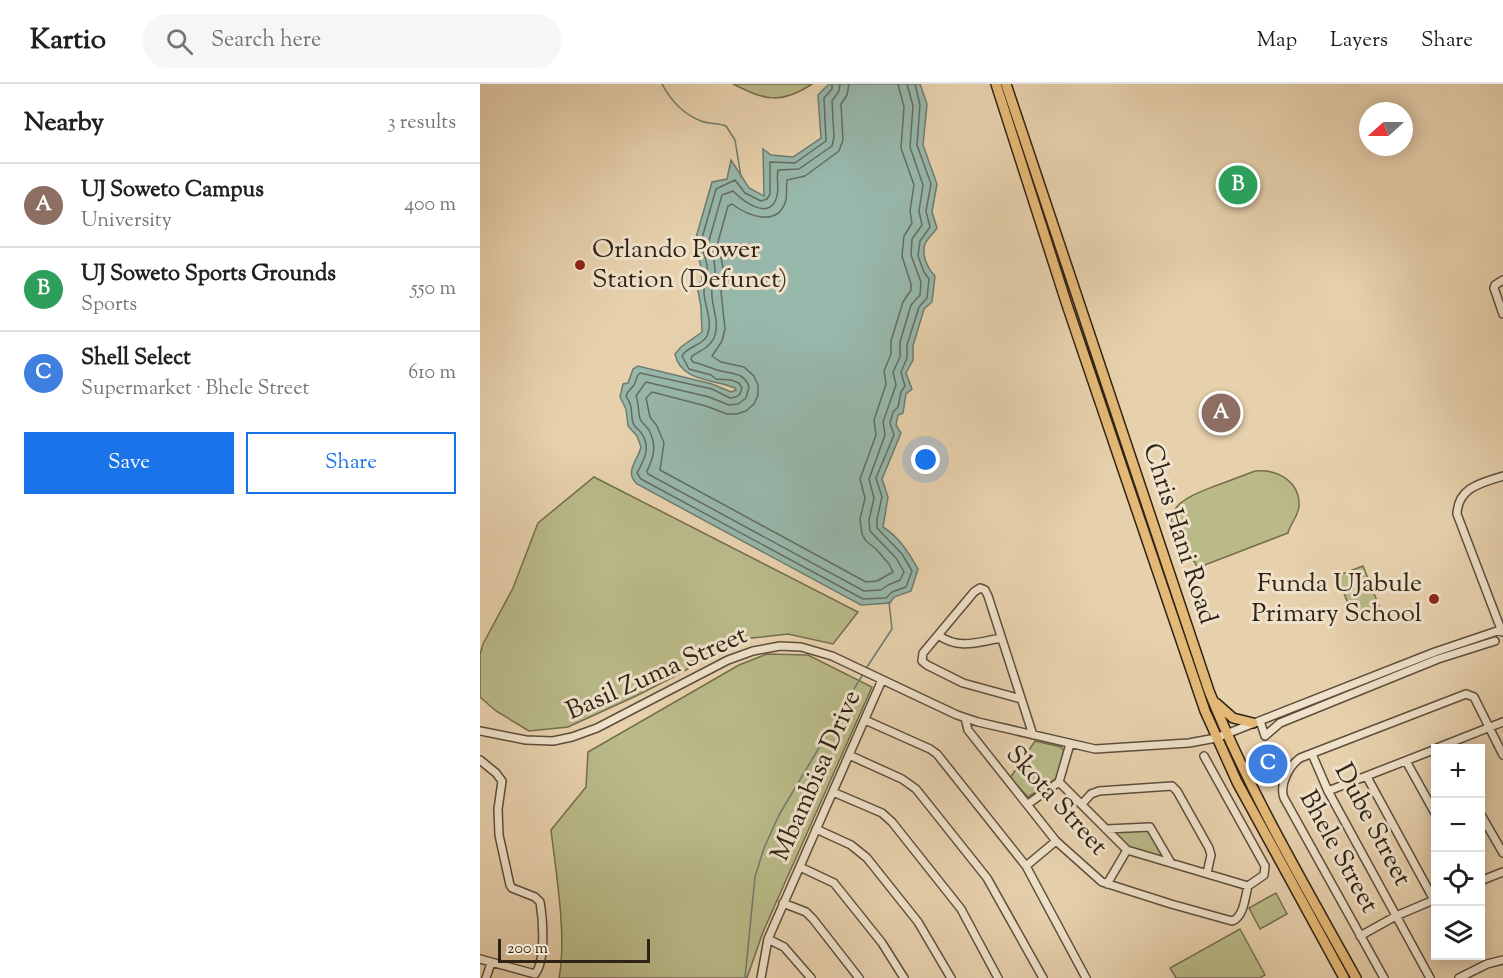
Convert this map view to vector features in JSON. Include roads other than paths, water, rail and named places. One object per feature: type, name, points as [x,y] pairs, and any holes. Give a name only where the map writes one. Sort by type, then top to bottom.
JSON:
[{"type":"main road","name":"Chris Hani Road","points":[[996,84],[1189,669],[1221,736],[1252,810],[1344,978]]},
{"type":"main road","name":"Chris Hani Road","points":[[1006,84],[1212,699],[1221,736],[1356,978]]},
{"type":"main road","points":[[1022,168],[1033,164]]},
{"type":"main road","points":[[1212,699],[1227,715],[1256,722]]},
{"type":"street","points":[[1503,280],[1494,288],[1503,314]]},
{"type":"street","points":[[1256,722],[1265,736],[1280,723],[1502,631],[1457,514],[1459,500],[1467,490],[1503,476]]},
{"type":"street","points":[[1021,699],[963,683],[923,663],[921,659],[923,653],[974,592],[980,588],[987,592],[1033,735]]},
{"type":"street","points":[[938,635],[952,644],[973,647],[1001,638]]},
{"type":"street","points":[[1437,656],[1495,641]]},
{"type":"street","name":"Basil Zuma Street","points":[[480,731],[526,740],[552,741],[572,737],[597,728],[734,658],[759,649],[786,646],[809,649],[832,656],[882,680]]},
{"type":"street","name":"Mbambisa Drive","points":[[761,978],[768,939],[882,680],[965,718],[1070,744],[1102,749],[1189,742],[1221,736],[1437,656]]},
{"type":"street","points":[[1312,754],[1462,695],[1471,695],[1476,700],[1503,755]]},
{"type":"street","name":"Skota Street","points":[[965,718],[968,730],[1056,841],[1107,884],[1232,921],[1237,920],[1240,915],[1248,886]]},
{"type":"street","points":[[865,720],[938,754],[1026,866],[1086,978]]},
{"type":"street","points":[[1450,744],[1503,722]]},
{"type":"street","points":[[1028,804],[1059,782],[1070,744]]},
{"type":"street","points":[[1328,791],[1431,751]]},
{"type":"street","name":"Dube Street","points":[[1312,754],[1328,791],[1430,978]]},
{"type":"street","name":"Bhele Street","points":[[1312,754],[1296,761],[1282,786],[1282,792],[1384,978]]},
{"type":"street","points":[[849,755],[902,779],[916,789],[987,878],[1042,978]]},
{"type":"street","points":[[1059,782],[1127,850],[1248,886],[1264,875],[1265,866],[1204,756]]},
{"type":"street","points":[[480,760],[502,781],[498,809],[499,835],[510,885],[516,891],[535,897],[540,902],[542,945],[535,974],[526,976],[480,959]]},
{"type":"street","points":[[1406,761],[1431,806]]},
{"type":"street","points":[[1367,777],[1431,893]]},
{"type":"street","points":[[1082,804],[1091,794],[1099,791],[1172,786],[1209,848],[1207,873]]},
{"type":"street","points":[[833,792],[882,813],[892,822],[961,909],[998,978]]},
{"type":"street","points":[[1485,822],[1503,853]]},
{"type":"street","points":[[1106,829],[1150,826],[1171,862]]},
{"type":"street","points":[[816,829],[851,845],[867,858],[918,922],[951,978]]},
{"type":"street","points":[[1026,866],[1056,841]]},
{"type":"street","points":[[1107,884],[1127,850]]},
{"type":"street","points":[[800,867],[834,883],[882,943],[904,978]]},
{"type":"street","points":[[1485,879],[1503,872]]},
{"type":"street","points":[[1360,936],[1396,916],[1431,902]]},
{"type":"street","points":[[783,903],[806,912],[859,978]]},
{"type":"street","points":[[768,939],[784,947],[811,978]]},
{"type":"street","points":[[1459,978],[1487,964],[1503,960]]},
{"type":"street","points":[[486,978],[491,963]]},
{"type":"water","points":[[829,84],[920,84],[927,104],[923,145],[937,184],[932,212],[937,228],[924,248],[926,262],[935,276],[932,302],[924,309],[913,346],[913,360],[906,373],[912,389],[906,394],[903,413],[898,415],[896,425],[901,433],[882,479],[888,497],[883,527],[899,540],[918,569],[911,591],[894,597],[890,603],[861,605],[637,484],[633,480],[631,471],[641,447],[637,436],[628,426],[626,409],[620,397],[623,384],[628,383],[633,369],[638,366],[712,384],[731,392],[736,390],[727,385],[691,375],[678,363],[675,354],[702,332],[697,285],[702,281],[699,259],[693,248],[712,182],[727,179],[731,160],[749,188],[764,196],[763,149],[771,155],[793,157],[821,138],[818,95]]},
{"type":"waterway","points":[[662,84],[669,96],[689,115],[704,122],[726,126],[735,140],[741,177]]},
{"type":"waterway","points":[[865,670],[892,629],[889,602]]},
{"type":"waterway","points":[[745,978],[755,877],[764,848],[779,815],[863,674]]},
{"type":"place","name":"UJ Soweto Sports Grounds","points":[[1238,185]]},
{"type":"place","name":"Orlando Power Station (Defunct)","points":[[580,265]]},
{"type":"place","name":"UJ Soweto Campus","points":[[1221,413]]},
{"type":"place","name":"Funda UJabule Primary School","points":[[1434,599]]},
{"type":"place","name":"Shell Select","points":[[1268,764]]}]
